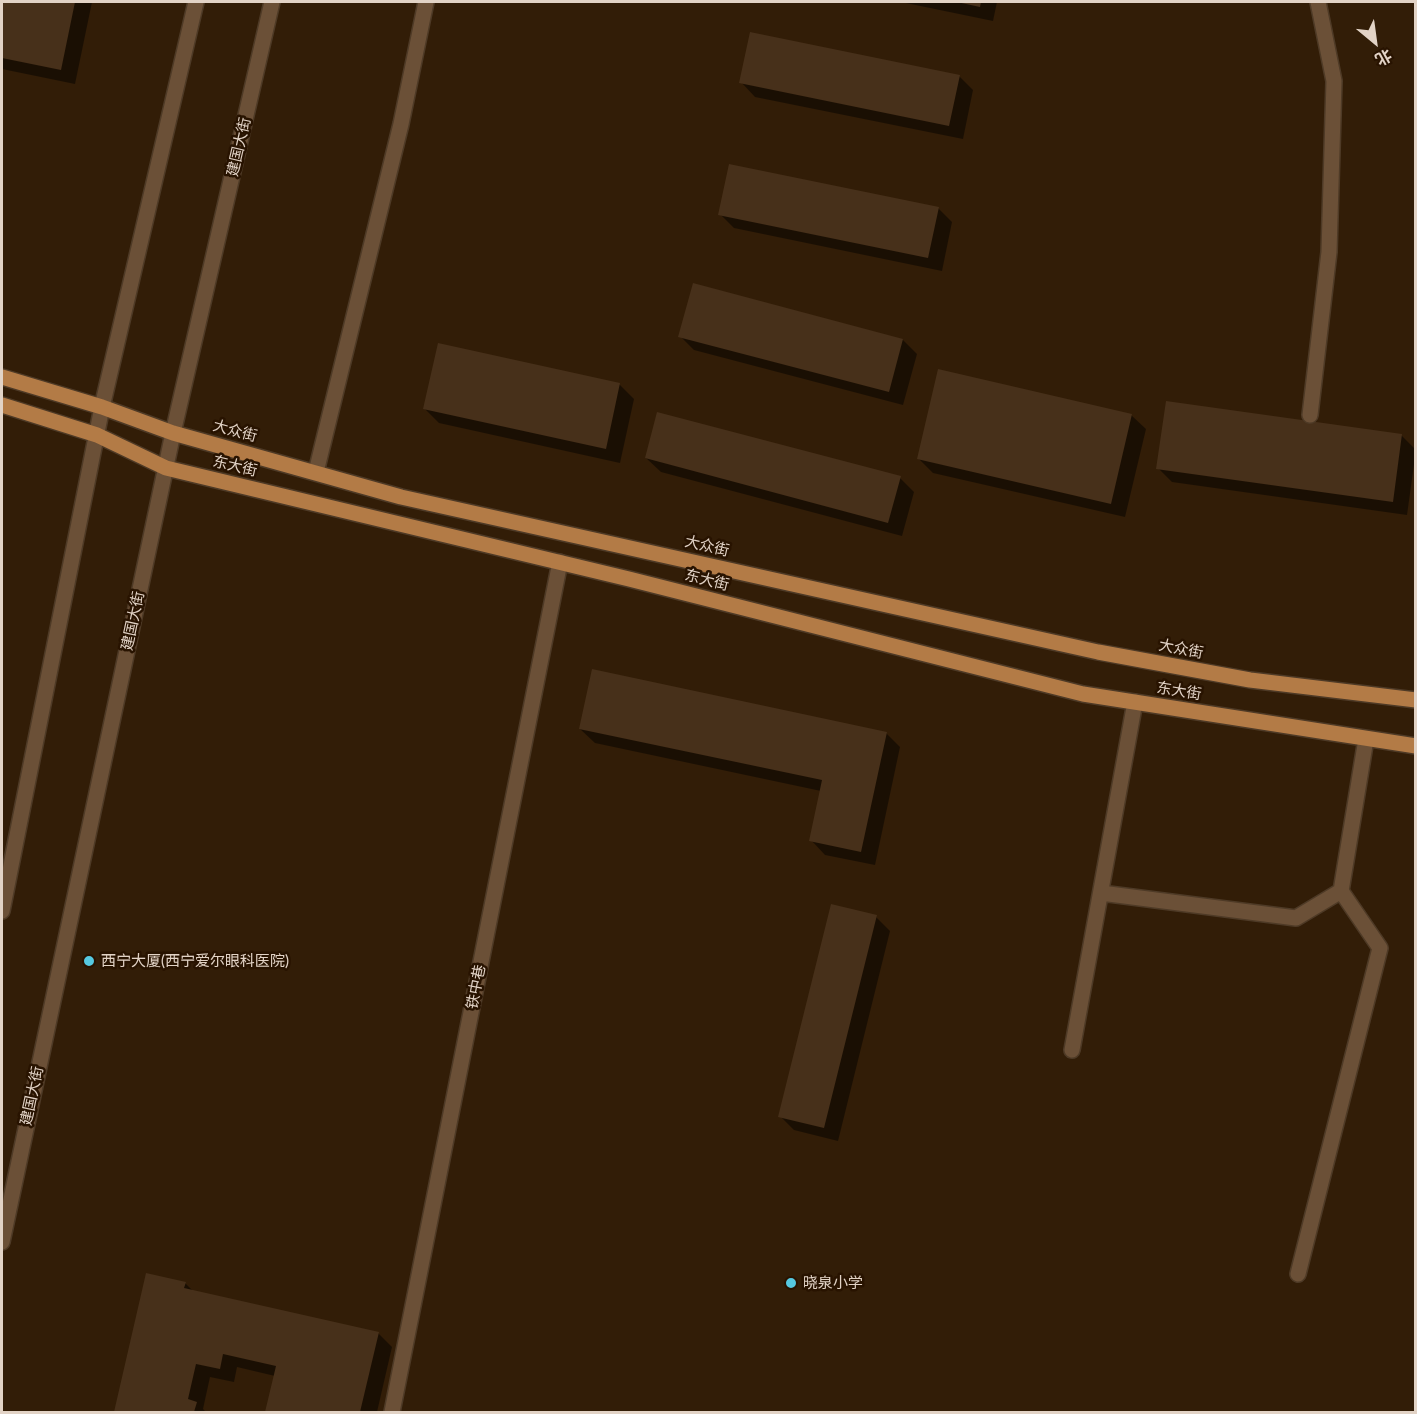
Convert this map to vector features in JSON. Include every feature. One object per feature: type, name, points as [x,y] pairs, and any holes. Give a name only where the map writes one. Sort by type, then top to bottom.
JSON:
[{"type":"main road","name":"大众街","points":[[2,377],[102,407],[173,433],[401,497],[1098,652],[1250,680],[1416,700]]},
{"type":"main road","name":"东大街","points":[[2,405],[97,435],[166,468],[560,562],[1083,694],[1416,746]]},
{"type":"street","points":[[2,911],[102,407],[196,2]]},
{"type":"street","name":"建国大街","points":[[2,1242],[173,433],[273,2]]},
{"type":"street","points":[[316,472],[401,124],[426,2]]},
{"type":"street","points":[[1310,415],[1329,252],[1334,81],[1318,2]]},
{"type":"street","name":"铁中巷","points":[[392,1413],[560,562]]},
{"type":"street","points":[[1072,1050],[1136,702]]},
{"type":"street","points":[[1299,1274],[1380,948],[1341,891],[1366,739]]},
{"type":"street","points":[[1101,893],[1296,918],[1341,891]]},
{"type":"building","points":[[2,2],[75,2],[61,70],[2,58]]},
{"type":"building","points":[[957,2],[981,2],[980,7]]},
{"type":"building","points":[[750,32],[960,75],[949,126],[739,83]]},
{"type":"building","points":[[729,164],[939,207],[928,258],[718,215]]},
{"type":"building","points":[[693,283],[903,339],[889,392],[678,337]]},
{"type":"building","points":[[438,343],[620,383],[606,449],[423,409]]},
{"type":"building","points":[[938,369],[1132,414],[1111,504],[917,459]]},
{"type":"building","points":[[1166,401],[1402,434],[1393,502],[1156,469]]},
{"type":"building","points":[[657,412],[901,476],[888,523],[645,458]]},
{"type":"building","points":[[592,669],[887,732],[861,852],[809,841],[822,780],[579,729]]},
{"type":"building","points":[[831,904],[877,915],[824,1128],[778,1117]]},
{"type":"building","points":[[146,1273],[186,1282],[184,1288],[379,1332],[360,1412],[265,1412],[276,1366],[223,1354],[220,1369],[196,1364],[188,1399],[197,1402],[194,1412],[114,1412]]},
{"type":"place","name":"西宁大厦(西宁爱尔眼科医院)","points":[[89,961]]},
{"type":"place","name":"晓泉小学","points":[[791,1283]]}]
